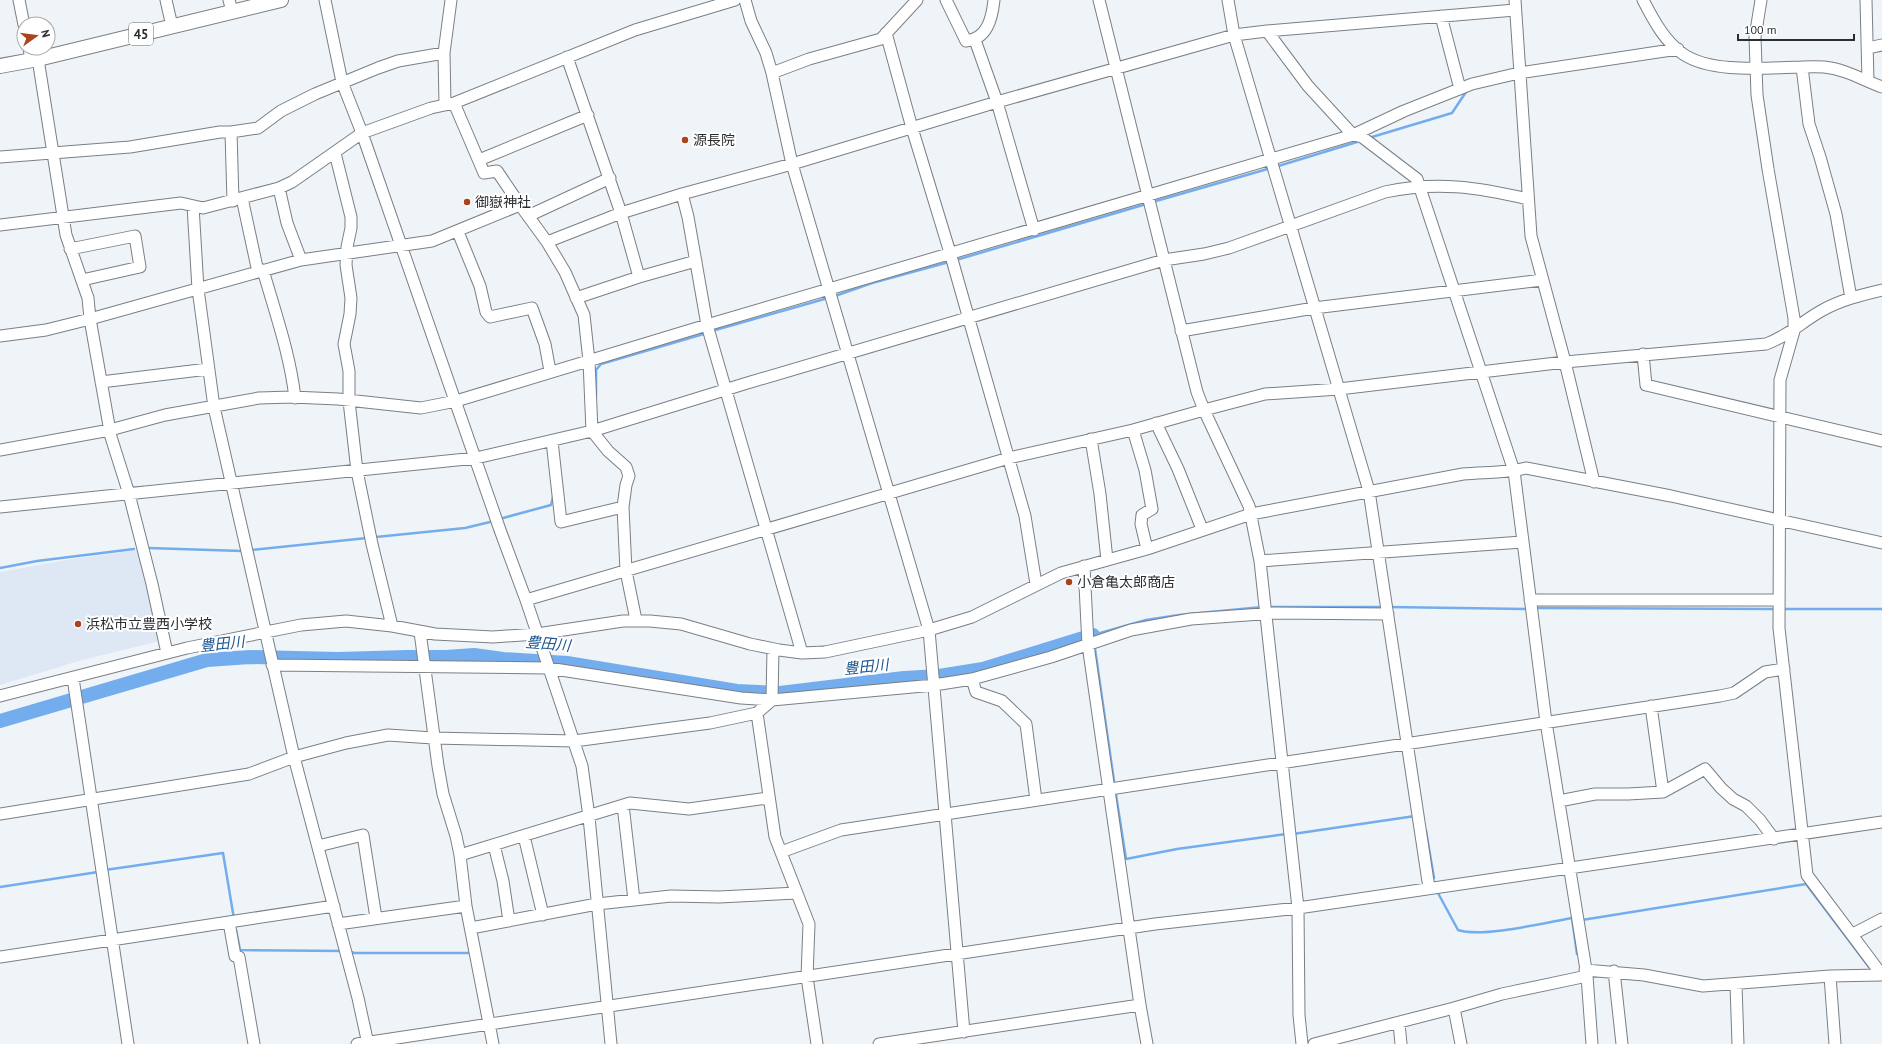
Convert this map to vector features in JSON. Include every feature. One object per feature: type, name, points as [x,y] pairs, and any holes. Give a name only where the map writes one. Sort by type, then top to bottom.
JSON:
[{"type":"main road","name":"45","points":[[56,51],[172,26],[230,6],[282,0]]},
{"type":"main road","name":"45","points":[[0,66],[33,56]]},
{"type":"street","points":[[19,0],[22,16]]},
{"type":"street","points":[[166,0],[172,26]]},
{"type":"street","points":[[324,0],[342,82],[362,133],[526,600],[574,741],[583,772],[589,817],[611,1044]]},
{"type":"street","points":[[451,0],[444,53],[450,104],[479,160],[484,173],[497,172],[547,242],[565,272],[584,315],[589,361],[592,431],[608,451],[626,467],[629,476],[626,485],[623,507],[626,571],[636,620]]},
{"type":"street","points":[[0,225],[181,203],[203,208],[279,188],[292,182],[362,133],[431,108],[450,104],[636,30],[735,0]]},
{"type":"street","points":[[745,0],[772,73],[792,164],[929,630],[956,954],[964,1032]]},
{"type":"street","points":[[772,73],[809,59],[881,39],[917,0]]},
{"type":"street","points":[[946,0],[966,41],[975,40],[988,28],[994,0]]},
{"type":"street","points":[[1099,0],[1115,69],[1197,392],[1251,514],[1260,561],[1298,908],[1299,1015],[1302,1044]]},
{"type":"street","points":[[1228,0],[1234,35],[1369,491],[1429,888]]},
{"type":"street","points":[[1643,0],[1664,35],[1682,54],[1700,62],[1728,67],[1802,67],[1842,70],[1882,87]]},
{"type":"street","points":[[1761,0],[1755,37],[1757,95],[1794,318],[1794,331],[1780,380],[1779,606],[1784,669],[1802,835],[1807,875],[1853,934],[1882,975]]},
{"type":"street","points":[[1866,0],[1868,81]]},
{"type":"street","points":[[547,242],[621,213],[682,194],[792,164],[997,102],[1234,35],[1440,16],[1515,5],[1531,236],[1565,362],[1594,482]]},
{"type":"street","points":[[1440,16],[1460,89]]},
{"type":"street","points":[[1267,31],[1308,86],[1353,136],[1362,137],[1417,179],[1514,471],[1546,722],[1586,973],[1592,1044]]},
{"type":"street","points":[[886,33],[912,128],[952,259],[1025,516],[1036,584]]},
{"type":"street","points":[[975,40],[997,102],[1034,230]]},
{"type":"street","points":[[1868,48],[1882,45]]},
{"type":"street","points":[[0,450],[110,430],[165,415],[259,398],[338,399],[422,408],[456,401],[550,371],[708,330],[952,259],[1034,230],[1148,196],[1272,165],[1353,136],[1404,111],[1480,82],[1519,73],[1678,49]]},
{"type":"street","points":[[0,158],[130,147],[220,132],[258,128],[281,111],[342,82],[398,61],[444,53]]},
{"type":"street","points":[[33,56],[54,154],[62,218],[70,249],[88,298],[100,382],[110,430],[129,494],[152,584],[167,653]]},
{"type":"street","points":[[567,57],[610,178],[639,277]]},
{"type":"street","points":[[1802,67],[1809,124],[1836,214],[1851,298]]},
{"type":"street","points":[[479,160],[588,115]]},
{"type":"street","points":[[230,132],[238,200],[261,271],[277,313],[292,374],[295,398]]},
{"type":"street","points":[[335,153],[351,217],[351,228],[346,254],[346,265],[351,298],[350,314],[344,344],[350,370],[349,401],[357,471],[372,544],[392,626]]},
{"type":"street","points":[[528,216],[610,178]]},
{"type":"street","points":[[0,507],[476,458],[592,431],[1164,260],[1204,254],[1229,248],[1385,192],[1407,187],[1429,185],[1467,186],[1528,198]]},
{"type":"street","points":[[279,188],[287,223],[301,260]]},
{"type":"street","points":[[682,194],[688,217],[708,330],[802,653]]},
{"type":"street","points":[[0,336],[46,330],[90,319],[301,260],[432,241],[458,232],[520,205]]},
{"type":"street","points":[[193,206],[198,289],[214,407],[294,758],[346,951],[364,1043],[1155,924],[1298,908],[1802,835],[1882,822]]},
{"type":"street","points":[[458,232],[480,286],[486,312],[490,317],[532,308],[544,344],[550,371]]},
{"type":"street","points":[[70,249],[135,236],[140,267],[82,280]]},
{"type":"street","points":[[576,298],[639,277],[696,261]]},
{"type":"street","points":[[1181,331],[1314,308],[1542,280]]},
{"type":"street","points":[[526,600],[1009,458],[1133,430],[1265,394],[1339,389],[1643,354],[1752,346],[1773,341],[1794,331],[1821,312],[1851,298],[1882,290]]},
{"type":"street","points":[[1643,354],[1646,386],[1882,441]]},
{"type":"street","points":[[100,382],[208,369]]},
{"type":"street","points":[[1156,424],[1202,529]]},
{"type":"street","points":[[1133,430],[1145,470],[1152,509],[1142,515],[1141,524],[1147,549]]},
{"type":"street","points":[[1091,439],[1100,494],[1107,560]]},
{"type":"street","points":[[552,441],[561,522],[623,507]]},
{"type":"street","points":[[0,696],[167,653],[301,625],[346,621],[392,626],[420,632],[457,636],[493,637],[537,634],[636,620],[681,624],[750,644],[773,649],[802,653],[837,650],[929,630],[972,617],[1036,584],[1061,573],[1147,549],[1202,529],[1251,514],[1463,474],[1514,471],[1526,468],[1779,519],[1882,543]]},
{"type":"street","points":[[1260,561],[1522,542]]},
{"type":"street","points":[[1084,566],[1086,630],[1140,1005],[1147,1044]]},
{"type":"street","points":[[1531,605],[1779,606]]},
{"type":"street","points":[[272,664],[424,661],[548,667],[742,698],[772,700],[972,679],[1131,630],[1167,622],[1265,609],[1387,609]]},
{"type":"street","points":[[420,632],[433,738],[442,794],[456,836],[460,855],[466,906],[493,1044]]},
{"type":"street","points":[[0,814],[249,774],[294,758],[346,743],[388,734],[433,738],[574,741],[710,724],[757,713],[772,700],[773,649]]},
{"type":"street","points":[[781,852],[841,830],[1282,764],[1734,692],[1765,672],[1784,669]]},
{"type":"street","points":[[73,678],[114,940],[128,1044]]},
{"type":"street","points":[[972,679],[976,692],[1002,701],[1026,724],[1036,800]]},
{"type":"street","points":[[1651,706],[1663,792]]},
{"type":"street","points":[[757,713],[768,798],[775,837],[809,924],[807,977],[817,1044]]},
{"type":"street","points":[[1559,801],[1595,794],[1663,792],[1704,769],[1733,799],[1746,806],[1760,820],[1774,839]]},
{"type":"street","points":[[460,855],[589,817],[630,803],[689,809],[768,798]]},
{"type":"street","points":[[624,805],[634,900]]},
{"type":"street","points":[[318,846],[363,835],[376,918]]},
{"type":"street","points":[[524,836],[542,915]]},
{"type":"street","points":[[494,845],[503,881],[509,921]]},
{"type":"street","points":[[471,928],[597,904],[671,896],[719,898],[797,893]]},
{"type":"street","points":[[0,957],[334,906]]},
{"type":"street","points":[[338,924],[466,906]]},
{"type":"street","points":[[1853,934],[1882,919]]},
{"type":"street","points":[[234,922],[235,956],[239,957],[254,1044]]},
{"type":"street","points":[[1314,1044],[1350,1040],[1399,1023],[1502,994],[1586,973],[1614,971],[1703,986],[1830,976],[1882,975]]},
{"type":"street","points":[[1614,971],[1622,1044]]},
{"type":"street","points":[[1830,976],[1835,1044]]},
{"type":"street","points":[[1736,984],[1738,1044]]},
{"type":"street","points":[[879,1044],[905,1042],[1140,1005]]},
{"type":"street","points":[[1454,1008],[1460,1044]]},
{"type":"street","points":[[1399,1023],[1401,1044]]},
{"type":"shaded area","name":"浜松市立豊西小学校","points":[[139,550],[160,641],[82,660],[0,685],[0,572],[72,559]]},
{"type":"waterway","points":[[1372,137],[1452,113],[1466,92]]},
{"type":"waterway","points":[[1275,167],[1357,142]]},
{"type":"waterway","points":[[1156,201],[1271,168]]},
{"type":"waterway","points":[[956,260],[1143,205]]},
{"type":"waterway","points":[[835,296],[872,283],[949,262]]},
{"type":"waterway","points":[[712,331],[828,298]]},
{"type":"waterway","points":[[596,396],[596,370],[601,364],[707,333]]},
{"type":"waterway","points":[[131,488],[143,487]]},
{"type":"waterway","points":[[503,518],[551,505],[553,497]]},
{"type":"waterway","points":[[376,537],[465,528],[490,522]]},
{"type":"waterway","points":[[251,550],[367,538]]},
{"type":"waterway","points":[[148,548],[242,551]]},
{"type":"waterway","points":[[0,568],[37,561],[134,549]]},
{"type":"waterway","points":[[1094,638],[1093,635],[1146,620],[1179,615],[1262,607]]},
{"type":"waterway","points":[[1269,607],[1384,607]]},
{"type":"waterway","points":[[1389,607],[1528,609]]},
{"type":"waterway","points":[[1535,608],[1776,609]]},
{"type":"waterway","points":[[1783,609],[1882,609]]},
{"type":"waterway","name":"豊田川","points":[[0,721],[207,660],[250,657],[338,659],[474,655],[503,659],[567,663],[737,691],[780,693],[904,678],[939,676],[983,669],[1093,635]]},
{"type":"waterway","points":[[1095,649],[1114,781]]},
{"type":"waterway","points":[[1116,795],[1126,859],[1177,849],[1286,834]]},
{"type":"waterway","points":[[1293,834],[1415,816]]},
{"type":"waterway","points":[[1426,831],[1434,878]]},
{"type":"waterway","points":[[105,870],[223,853],[234,919]]},
{"type":"waterway","points":[[0,887],[98,872]]},
{"type":"waterway","points":[[1582,920],[1806,884],[1869,967],[1871,967]]},
{"type":"waterway","points":[[1438,893],[1458,930],[1469,932],[1497,931],[1572,918],[1577,954]]},
{"type":"waterway","points":[[236,930],[240,950],[343,951]]},
{"type":"waterway","points":[[349,951],[354,953],[471,953]]},
{"type":"place","name":"源長院","points":[[685,140]]},
{"type":"place","name":"御嶽神社","points":[[467,202]]},
{"type":"place","name":"小倉亀太郎商店","points":[[1069,582]]},
{"type":"place","name":"浜松市立豊西小学校","points":[[78,624]]}]
